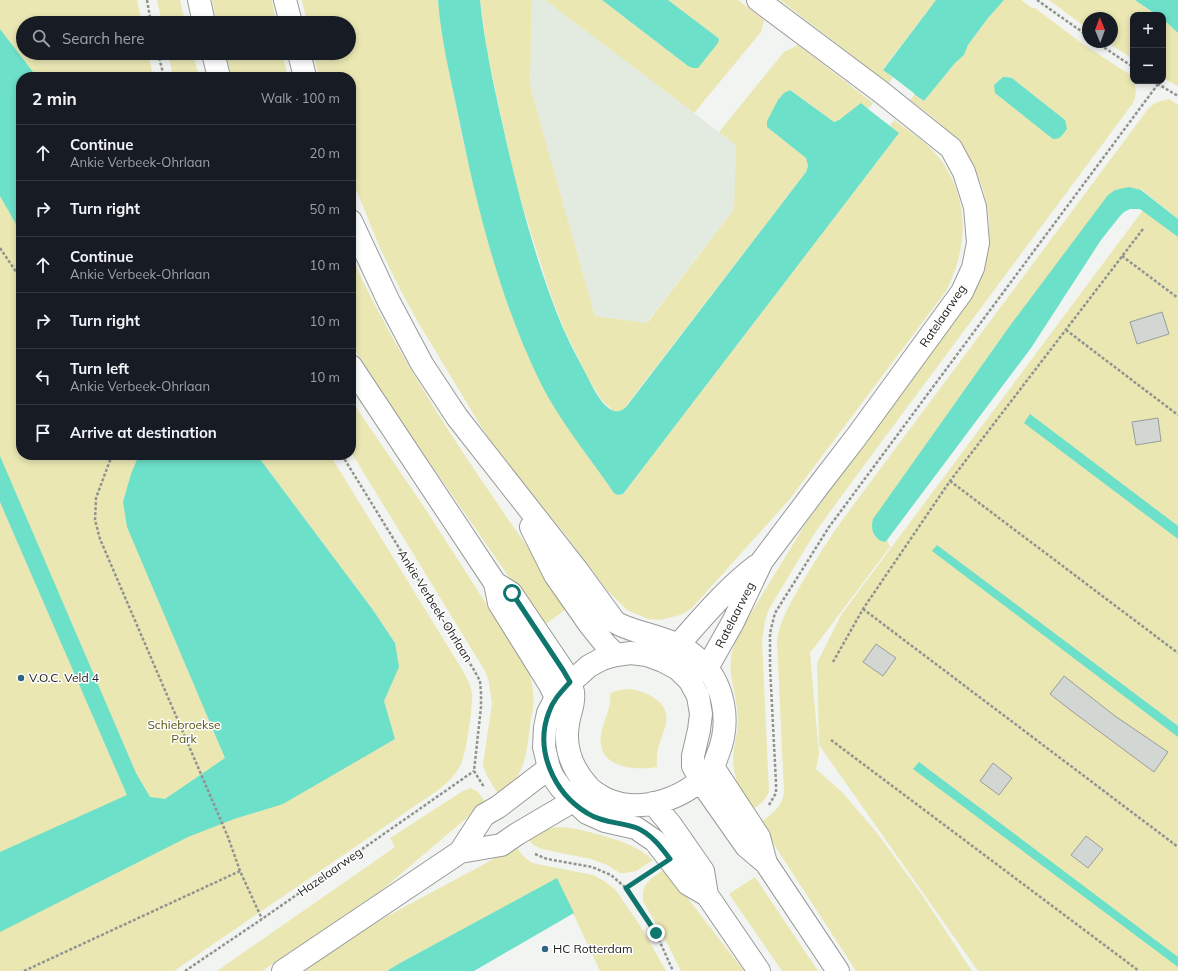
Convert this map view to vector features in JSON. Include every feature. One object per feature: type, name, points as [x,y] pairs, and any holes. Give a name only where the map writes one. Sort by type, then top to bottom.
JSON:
[{"type":"main road","points":[[199,0],[202,16]]},
{"type":"main road","points":[[285,0],[289,16]]},
{"type":"main road","name":"Ratelaarweg","points":[[707,668],[733,622],[762,561],[857,436],[962,292],[973,268],[978,243],[975,207],[964,172],[951,148],[881,92],[758,0]]},
{"type":"main road","points":[[215,60],[218,72]]},
{"type":"main road","points":[[301,60],[304,72]]},
{"type":"main road","points":[[356,232],[389,302],[422,364],[457,417],[577,570],[615,622],[630,630],[665,639],[678,645],[689,651],[707,668],[718,687],[724,702],[726,724],[722,745],[707,773],[688,790],[677,796],[653,803],[629,805],[614,802],[592,791],[578,774],[568,752],[567,737],[568,723],[574,701],[573,691],[563,690],[550,685],[499,603],[495,583],[356,374]]},
{"type":"main road","points":[[513,490],[555,575],[590,625],[616,655]]},
{"type":"main road","name":"Ratelaarweg","points":[[663,661],[711,607],[762,561]]},
{"type":"main road","points":[[707,895],[688,884],[655,840],[636,828],[605,821],[587,813],[561,788],[549,768],[544,747],[545,728],[548,713],[563,690],[589,666],[616,655],[631,653],[647,655],[678,669],[690,681],[698,696],[701,714],[700,730],[693,756],[693,766],[707,773],[748,821],[759,837],[766,863]]},
{"type":"main road","points":[[283,971],[460,852],[484,815],[498,807],[549,768]]},
{"type":"main road","points":[[707,773],[706,789],[746,846],[766,863],[838,971]]},
{"type":"main road","points":[[460,852],[501,845],[592,791]]},
{"type":"main road","points":[[653,803],[671,824],[702,871],[707,895],[759,971]]},
{"type":"path","points":[[147,0],[150,16]]},
{"type":"path","points":[[1037,0],[1082,32]]},
{"type":"path","points":[[1105,48],[1130,65]]},
{"type":"path","points":[[160,60],[163,72]]},
{"type":"path","points":[[748,821],[771,804],[776,793],[770,640],[770,633],[775,613],[829,527],[1158,84],[1178,96]]},
{"type":"path","points":[[833,662],[863,609],[950,482],[1143,229]]},
{"type":"path","points":[[0,248],[16,272]]},
{"type":"path","points":[[1122,256],[1178,298]]},
{"type":"path","points":[[1066,330],[1178,415]]},
{"type":"path","points":[[110,460],[96,498],[94,520],[100,539],[228,837],[240,871],[262,919]]},
{"type":"path","name":"Ankie Verbeek-Ohrlaan","points":[[345,460],[480,681],[481,707],[474,771]]},
{"type":"path","points":[[950,482],[1178,654]]},
{"type":"path","points":[[863,609],[1178,847]]},
{"type":"path","points":[[831,740],[1139,971]]},
{"type":"path","name":"Hazelaarweg","points":[[185,971],[474,771]]},
{"type":"path","points":[[670,859],[626,888],[656,933],[673,971]]},
{"type":"path","points":[[24,971],[240,871]]},
{"type":"shaded area","points":[[438,0],[480,0],[495,92],[520,199],[543,276],[562,326],[596,393],[607,407],[613,411],[619,411],[626,407],[806,172],[808,166],[806,158],[767,127],[767,121],[778,100],[784,93],[790,90],[834,122],[839,120],[861,103],[868,109],[893,77],[883,70],[936,0],[1004,0],[988,18],[968,45],[964,55],[955,63],[924,101],[914,94],[890,126],[899,133],[623,494],[618,495],[614,493],[556,411],[540,382],[513,319],[491,253],[466,152],[441,30]]},
{"type":"shaded area","points":[[532,0],[545,0],[736,145],[734,209],[646,323],[595,316],[530,86]]},
{"type":"shaded area","points":[[602,0],[668,0],[717,37],[719,39],[718,43],[698,68],[693,68],[688,66]]},
{"type":"shaded area","points":[[1135,0],[1178,0],[1178,33],[1166,22],[1166,12],[1153,12]]},
{"type":"shaded area","points":[[0,29],[16,50],[16,60],[24,60],[33,72],[16,72],[16,224],[0,196]]},
{"type":"shaded area","points":[[1003,77],[1012,78],[1065,120],[1067,129],[1058,139],[1053,139],[995,93],[994,85]]},
{"type":"shaded area","points":[[1129,187],[1141,190],[1178,219],[1178,237],[1140,209],[1130,209],[1120,216],[1101,240],[1031,348],[887,540],[885,542],[878,539],[874,534],[872,527],[873,519],[1009,327],[1108,195],[1115,190]]},
{"type":"shaded area","points":[[1030,414],[1178,526],[1178,539],[1024,423]]},
{"type":"shaded area","points":[[0,456],[136,773],[150,797],[165,799],[225,758],[127,527],[123,502],[137,460],[261,460],[373,610],[395,643],[399,667],[384,701],[395,739],[283,804],[234,819],[188,837],[0,932],[0,852],[127,795],[0,502]]},
{"type":"shaded area","points":[[937,545],[1178,726],[1178,737],[932,551]]},
{"type":"shaded area","points":[[919,762],[1178,957],[1178,967],[913,769]]},
{"type":"shaded area","points":[[557,878],[574,913],[474,971],[387,971],[400,963]]},
{"type":"green space","points":[[0,0],[137,0],[140,16],[16,16],[16,50],[0,29]]},
{"type":"green space","points":[[157,0],[180,0],[183,16],[160,16]]},
{"type":"green space","points":[[212,0],[272,0],[275,16],[215,16]]},
{"type":"green space","points":[[302,0],[438,0],[449,71],[464,145],[480,210],[498,273],[560,415],[589,458],[618,495],[623,494],[899,133],[890,126],[894,120],[925,143],[941,160],[957,192],[963,225],[959,258],[946,291],[789,500],[691,609],[680,615],[660,620],[648,619],[627,610],[607,590],[568,538],[497,450],[482,428],[418,322],[400,289],[380,248],[356,189],[356,72],[318,72],[315,60],[356,60],[356,16],[305,16]]},
{"type":"green space","points":[[480,0],[532,0],[530,86],[595,316],[647,323],[734,209],[736,145],[719,132],[784,52],[798,45],[873,103],[868,109],[861,104],[834,122],[790,90],[781,97],[767,127],[806,158],[808,166],[806,172],[622,411],[613,411],[601,399],[589,380],[563,327],[549,290],[516,185],[487,51]]},
{"type":"green space","points":[[545,0],[602,0],[688,66],[717,37],[668,0],[738,0],[764,20],[761,32],[694,113]]},
{"type":"green space","points":[[780,0],[936,0],[883,69],[893,77],[888,83]]},
{"type":"green space","points":[[1004,0],[1021,0],[1032,8],[1035,8],[1082,43],[1082,48],[1089,48],[1130,75],[1130,84],[1134,84],[1136,89],[1135,99],[816,531],[769,609],[765,621],[762,641],[769,790],[765,799],[751,811],[738,786],[733,763],[738,723],[731,668],[731,657],[734,645],[740,631],[806,523],[967,305],[974,290],[988,245],[989,228],[986,200],[982,186],[970,160],[954,137],[910,100],[914,94],[924,101],[955,63],[964,55],[968,45],[988,18]],"holes":[[[1003,77],[1012,78],[1065,120],[994,85]]]},
{"type":"green space","points":[[1049,0],[1135,0],[1153,12],[1130,12],[1130,57],[1116,48],[1118,48],[1118,12],[1082,12],[1082,25]]},
{"type":"green space","points":[[1166,22],[1178,33],[1178,86],[1166,80]]},
{"type":"green space","points":[[24,60],[149,60],[152,72],[33,72]]},
{"type":"green space","points":[[169,60],[195,60],[198,72],[172,72]]},
{"type":"green space","points":[[227,60],[284,60],[287,72],[231,72]]},
{"type":"green space","points":[[1169,99],[1178,105],[1178,219],[1141,189],[1009,327],[874,519],[872,527],[874,534],[881,541],[885,542],[887,540],[890,547],[810,653],[819,754],[816,769],[843,793],[877,833],[922,895],[972,971],[856,971],[760,823],[772,814],[778,807],[784,793],[777,640],[779,631],[788,607],[824,547],[843,519],[1148,109],[1155,103]]},
{"type":"green space","name":"Schiebroekse Park","points":[[0,105],[16,130],[16,460],[228,460],[384,701],[395,643],[373,610],[261,460],[333,460],[463,671],[469,682],[472,700],[463,758],[457,771],[447,783],[174,971],[0,971]]},
{"type":"green space","points":[[1143,210],[1178,237],[1178,971],[978,971],[819,745],[817,663],[841,615]]},
{"type":"green space","points":[[356,266],[376,307],[420,385],[468,460],[569,607],[543,626],[405,427],[356,352]]},
{"type":"green space","points":[[356,407],[424,507],[528,669],[533,689],[534,704],[525,757],[523,765],[514,781],[499,795],[487,776],[483,764],[492,704],[489,682],[485,671],[356,460]]},
{"type":"green space","points":[[631,689],[652,696],[663,705],[666,712],[667,719],[658,750],[657,767],[638,768],[619,765],[611,761],[601,746],[601,735],[609,710],[610,693]]},
{"type":"green space","points":[[471,788],[478,792],[486,803],[383,889],[262,971],[217,971],[395,847],[390,838],[463,791]]},
{"type":"green space","points":[[556,827],[578,830],[615,839],[641,851],[653,860],[636,871],[620,873],[607,865],[591,859],[541,849],[532,844],[527,837],[537,832]]},
{"type":"green space","points":[[515,845],[523,856],[532,863],[593,875],[615,889],[641,927],[666,971],[600,971],[557,879],[387,971],[301,971],[382,919],[490,861]]},
{"type":"green space","points":[[665,869],[744,971],[681,971],[643,901],[644,890],[648,882]]},
{"type":"green space","points":[[755,877],[818,971],[782,971],[729,894]]},
{"type":"pier","points":[[893,77],[915,94],[890,126],[868,109]]},
{"type":"building","points":[[1162,312],[1169,334],[1137,344],[1130,322]]},
{"type":"building","points":[[1158,418],[1161,441],[1136,445],[1132,422]]},
{"type":"building","points":[[876,644],[896,658],[883,676],[863,662]]},
{"type":"building","points":[[1064,676],[1115,716],[1168,752],[1154,772],[1050,694]]},
{"type":"building","points":[[993,763],[1012,778],[999,795],[980,781]]},
{"type":"building","points":[[1086,836],[1103,849],[1088,868],[1071,855]]},
{"type":"place","name":"V.O.C. Veld 4","points":[[21,678]]},
{"type":"place","name":"HC Rotterdam","points":[[545,949]]},
{"type":"route","points":[[512,593],[570,682],[556,698],[548,713],[545,728],[544,747],[549,768],[553,777],[573,801],[587,813],[605,821],[636,828],[655,840],[670,859],[626,888],[656,933]]}]
